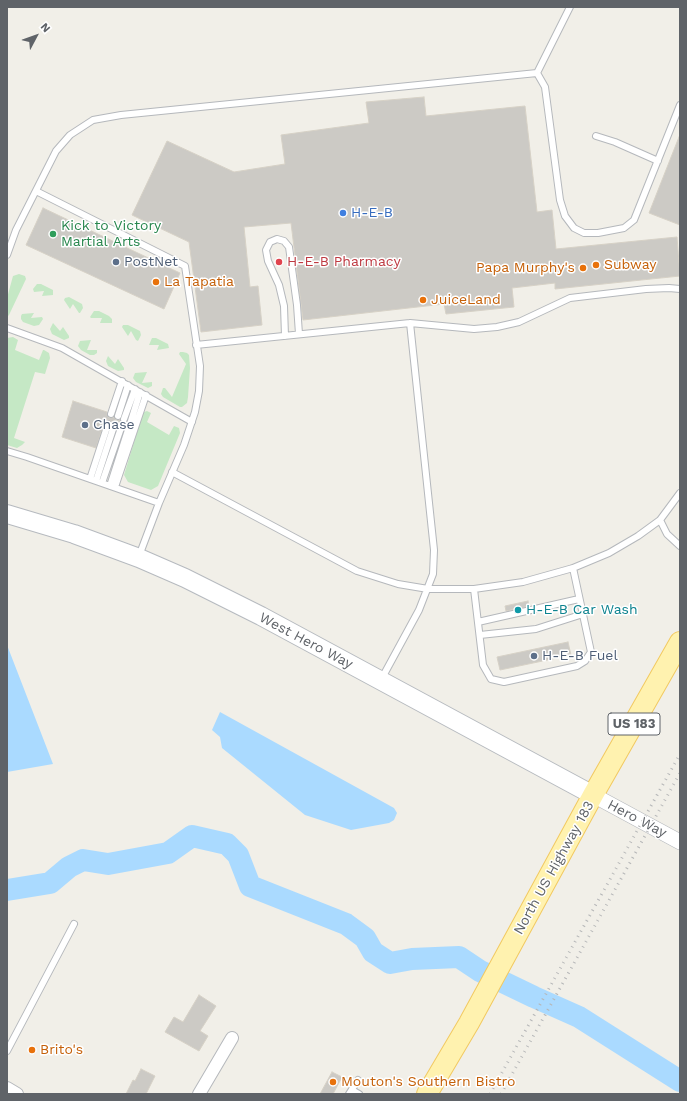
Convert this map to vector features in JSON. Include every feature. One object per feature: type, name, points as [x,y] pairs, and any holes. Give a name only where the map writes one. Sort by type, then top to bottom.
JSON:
[{"type":"main road","name":"West Hero Way","points":[[7,514],[74,534],[139,558],[185,578],[261,616],[594,795]]},
{"type":"main road","name":"North US Highway 183","points":[[427,1094],[469,1023],[680,642]]},
{"type":"street","name":"Hero Way","points":[[594,795],[680,842]]},
{"type":"street","points":[[199,1094],[232,1038]]},
{"type":"street","points":[[7,1088],[17,1094]]},
{"type":"lane","points":[[537,73],[570,7]]},
{"type":"lane","points":[[537,73],[545,87],[560,200],[565,216],[574,228],[584,233],[624,228],[634,220],[680,105]]},
{"type":"lane","points":[[7,255],[16,230],[56,151],[70,135],[93,120],[121,115],[537,73]]},
{"type":"lane","points":[[596,136],[615,142],[658,161]]},
{"type":"lane","points":[[36,191],[185,266],[200,366],[199,391],[192,422],[184,445],[159,502],[139,558]]},
{"type":"lane","points":[[285,336],[284,306],[279,285],[268,261],[266,250],[270,242],[277,239],[284,241],[289,247],[297,305],[299,334]]},
{"type":"lane","points":[[196,345],[410,323],[474,329],[497,327],[519,322],[572,298],[646,289],[680,289]]},
{"type":"lane","points":[[380,680],[419,610],[433,574],[434,550],[410,323]]},
{"type":"lane","points":[[7,328],[62,348],[192,422]]},
{"type":"lane","points":[[122,381],[114,416],[128,385]]},
{"type":"lane","points":[[128,420],[140,392]]},
{"type":"lane","points":[[112,487],[140,392]]},
{"type":"lane","points":[[96,481],[111,425]]},
{"type":"lane","points":[[96,481],[121,428]]},
{"type":"lane","points":[[112,487],[128,430]]},
{"type":"lane","points":[[7,451],[159,502]]},
{"type":"lane","points":[[172,472],[357,571],[398,584],[428,589],[474,589],[523,582],[573,568],[610,553],[638,536],[660,520],[680,494]]},
{"type":"lane","points":[[660,520],[667,534],[680,546]]},
{"type":"lane","points":[[474,589],[483,665],[491,679],[504,682],[577,666],[586,661],[591,652],[573,568]]},
{"type":"lane","points":[[478,622],[580,599]]},
{"type":"lane","points":[[480,635],[536,629],[582,614]]},
{"type":"lane","points":[[7,1051],[74,924]]},
{"type":"lane","points":[[358,1080],[351,1092],[359,1094]]},
{"type":"green space","points":[[19,274],[25,276],[26,279],[7,317],[7,298],[13,276]]},
{"type":"green space","points":[[37,284],[41,284],[53,290],[53,295],[42,296],[44,291],[34,292],[33,289]]},
{"type":"green space","points":[[69,297],[82,304],[83,308],[80,313],[73,304],[70,309],[64,300],[65,298]]},
{"type":"green space","points":[[94,311],[99,311],[109,316],[112,319],[112,323],[100,323],[102,318],[91,318],[90,317]]},
{"type":"green space","points":[[34,313],[31,318],[42,317],[43,319],[39,325],[34,326],[23,322],[21,319],[22,314]]},
{"type":"green space","points":[[53,323],[60,331],[63,327],[69,338],[64,340],[52,334],[50,329]]},
{"type":"green space","points":[[123,325],[128,325],[140,331],[141,335],[138,341],[131,331],[128,336],[122,327]]},
{"type":"green space","points":[[13,337],[18,340],[15,350],[39,360],[44,350],[49,353],[50,358],[45,374],[35,372],[14,438],[25,442],[17,448],[7,445],[7,338]]},
{"type":"green space","points":[[152,338],[156,338],[168,344],[169,348],[157,350],[159,345],[149,345]]},
{"type":"green space","points":[[91,340],[87,350],[97,350],[97,353],[94,355],[90,355],[81,350],[78,346],[80,341]]},
{"type":"green space","points":[[180,352],[187,353],[189,355],[190,368],[187,403],[182,407],[163,397],[161,394],[163,388],[165,388],[172,397],[186,364],[179,354]]},
{"type":"green space","points":[[108,356],[115,364],[118,359],[124,370],[118,371],[108,366],[106,361]]},
{"type":"green space","points":[[147,372],[142,383],[152,382],[152,386],[148,388],[136,382],[133,378],[135,373]]},
{"type":"green space","points":[[147,411],[151,413],[147,422],[169,435],[174,426],[179,428],[180,433],[158,486],[151,490],[128,482],[124,475],[142,416],[144,412]]},
{"type":"water","points":[[7,645],[53,764],[7,772]]},
{"type":"water","points":[[220,712],[394,808],[397,813],[394,820],[389,823],[351,830],[305,815],[222,748],[220,737],[212,730]]},
{"type":"building","name":"H-E-B","points":[[424,97],[426,116],[525,106],[537,212],[552,210],[556,249],[677,237],[680,276],[555,289],[555,283],[512,288],[514,307],[446,314],[444,304],[303,320],[291,223],[244,227],[250,287],[258,286],[262,325],[201,332],[189,242],[132,215],[167,141],[234,172],[285,164],[281,135],[369,123],[366,102]]},
{"type":"building","points":[[680,137],[680,225],[649,213]]},
{"type":"building","points":[[43,208],[180,273],[164,309],[26,245]]},
{"type":"building","name":"Chase","points":[[73,401],[107,412],[109,418],[114,417],[122,423],[127,422],[130,426],[125,427],[122,424],[118,425],[116,422],[105,420],[96,448],[62,437]]},
{"type":"building","points":[[528,601],[529,606],[506,611],[505,606]]},
{"type":"building","name":"H-E-B Fuel","points":[[568,642],[571,655],[500,670],[497,657]]},
{"type":"building","points":[[199,995],[216,1006],[200,1031],[208,1036],[199,1051],[165,1032],[174,1017],[183,1022]]},
{"type":"building","points":[[141,1069],[155,1076],[146,1094],[126,1094],[133,1080],[135,1081]]},
{"type":"building","name":"Mouton's Southern Bistro","points":[[332,1072],[342,1077],[333,1094],[320,1094]]},
{"type":"waterway","points":[[7,890],[50,883],[69,867],[83,860],[108,864],[168,853],[192,836],[227,844],[238,855],[250,886],[346,924],[365,938],[373,952],[390,963],[412,959],[459,957],[480,971],[579,1017],[680,1081]]},
{"type":"railway","points":[[490,1094],[680,754]]},
{"type":"railway","points":[[501,1094],[680,773]]},
{"type":"place","name":"H-E-B","points":[[343,213]]},
{"type":"place","name":"Kick to Victory Martial Arts","points":[[53,234]]},
{"type":"place","name":"PostNet","points":[[116,262]]},
{"type":"place","name":"H-E-B Pharmacy","points":[[279,262]]},
{"type":"place","name":"Subway","points":[[596,265]]},
{"type":"place","name":"Papa Murphy's","points":[[583,268]]},
{"type":"place","name":"La Tapatia","points":[[156,282]]},
{"type":"place","name":"JuiceLand","points":[[423,300]]},
{"type":"place","name":"Chase","points":[[85,425]]},
{"type":"place","name":"H-E-B Car Wash","points":[[518,610]]},
{"type":"place","name":"H-E-B Fuel","points":[[534,656]]},
{"type":"place","name":"Brito's","points":[[32,1050]]},
{"type":"place","name":"Mouton's Southern Bistro","points":[[333,1082]]}]
